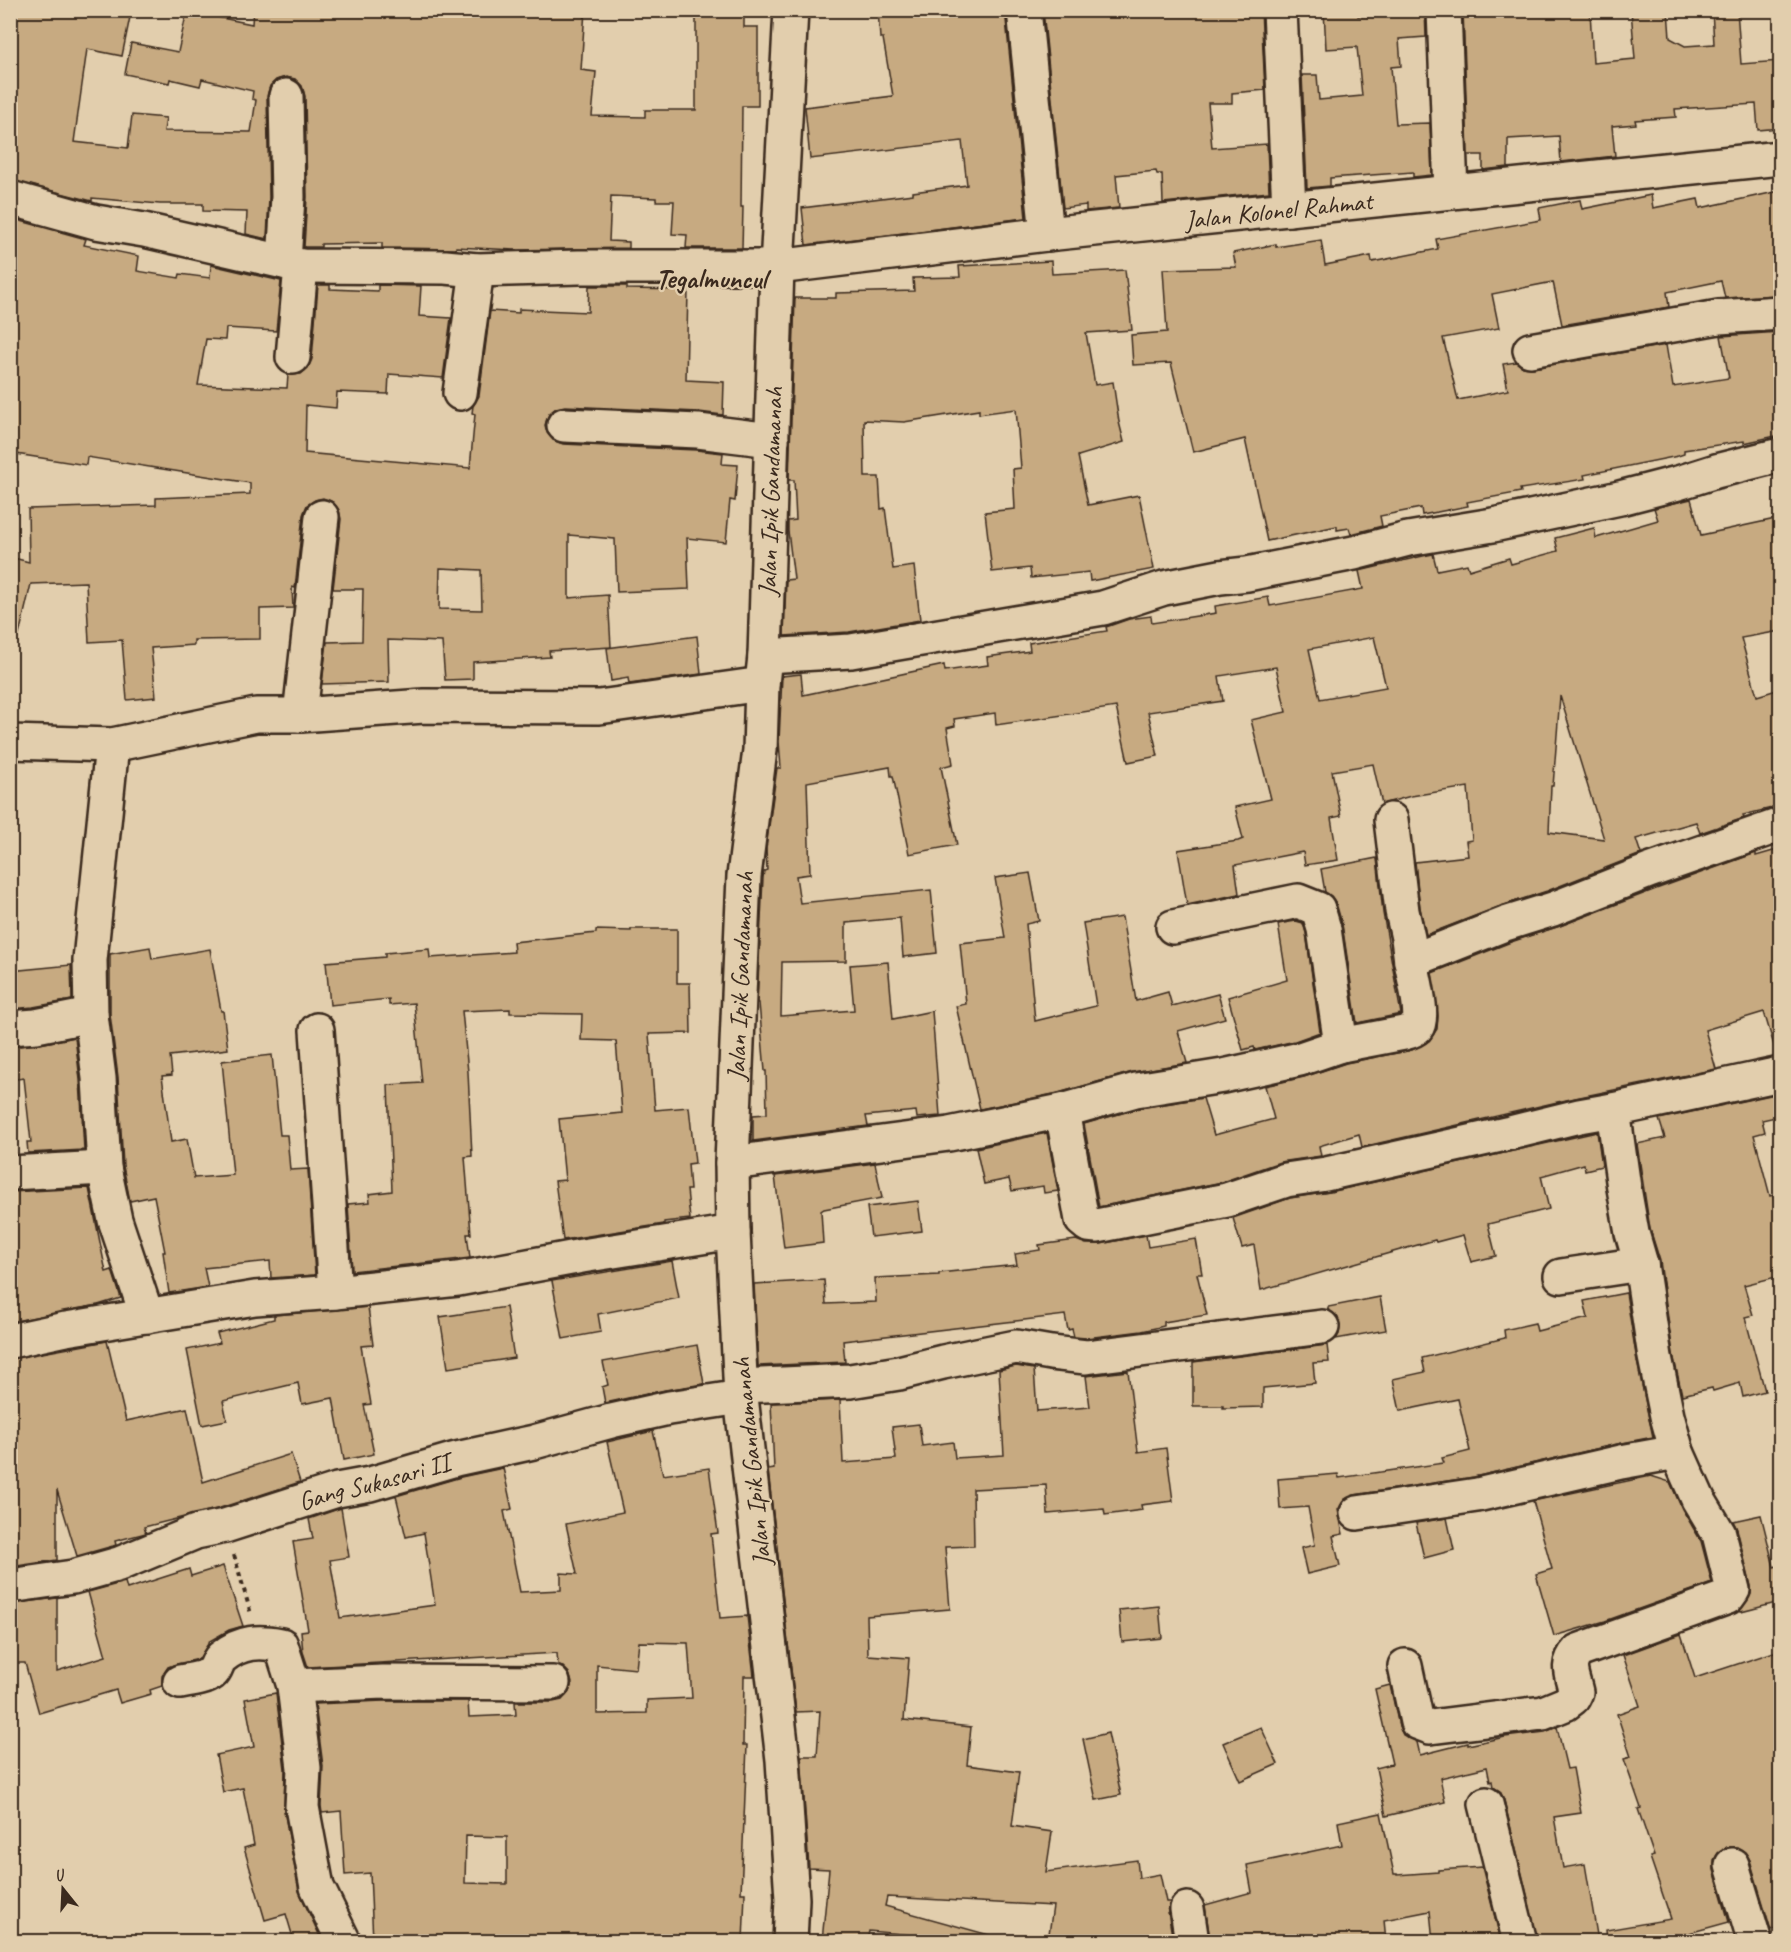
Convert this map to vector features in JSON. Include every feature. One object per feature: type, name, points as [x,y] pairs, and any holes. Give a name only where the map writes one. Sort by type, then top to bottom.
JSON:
[{"type":"street","name":"Jalan Ipik Gandamanah","points":[[790,1941],[792,1899],[783,1760],[741,1392],[732,1163],[744,876],[760,750],[777,267],[791,10]]},
{"type":"street","points":[[1024,10],[1047,234]]},
{"type":"street","points":[[1281,10],[1289,209]]},
{"type":"street","points":[[1444,10],[1451,192]]},
{"type":"street","points":[[286,96],[288,197],[293,264],[293,357]]},
{"type":"street","name":"Jalan Kolonel Rahmat","points":[[10,198],[96,222],[144,230],[293,264],[445,267],[477,270],[558,267],[777,267],[1047,234],[1780,158]]},
{"type":"street","points":[[460,393],[477,270]]},
{"type":"street","points":[[1530,350],[1719,317],[1780,313]]},
{"type":"street","points":[[564,425],[698,431],[772,440]]},
{"type":"street","points":[[10,742],[112,745],[256,715],[300,715],[424,706],[599,707],[851,651],[1103,608],[1164,588],[1354,553],[1408,539],[1492,525],[1620,498],[1780,455]]},
{"type":"street","points":[[300,715],[322,517]]},
{"type":"street","points":[[112,745],[90,960],[91,1015],[99,1078],[104,1168],[115,1220],[147,1316]]},
{"type":"street","points":[[732,1163],[949,1134],[1062,1111],[1136,1090],[1223,1076],[1300,1059],[1341,1045],[1404,1034],[1413,1030],[1418,1026],[1420,1010],[1402,911],[1391,820]]},
{"type":"street","points":[[1411,961],[1505,924],[1553,909],[1649,870],[1780,825]]},
{"type":"street","points":[[1173,927],[1298,902],[1318,909],[1324,929],[1341,1045]]},
{"type":"street","points":[[10,1028],[36,1026],[91,1015]]},
{"type":"street","points":[[317,1030],[335,1292]]},
{"type":"street","points":[[1062,1111],[1082,1220],[1088,1226],[1097,1226],[1227,1200],[1286,1180],[1326,1174],[1579,1116],[1780,1074]]},
{"type":"street","points":[[1405,1666],[1417,1722],[1430,1727],[1543,1713],[1573,1698],[1576,1692],[1570,1668],[1571,1659],[1578,1651],[1728,1598],[1733,1590],[1719,1534],[1698,1499],[1677,1452],[1667,1416],[1655,1357],[1641,1264],[1632,1233],[1612,1110]]},
{"type":"street","points":[[10,1173],[104,1168]]},
{"type":"street","points":[[10,1341],[66,1329],[255,1298],[458,1279],[733,1232]]},
{"type":"street","points":[[1561,1276],[1641,1264]]},
{"type":"street","name":"Gang Sukasari II","points":[[10,1586],[73,1577],[118,1564],[196,1532],[225,1526],[337,1490],[370,1484],[456,1459],[534,1442],[612,1420],[741,1392],[850,1381],[899,1373],[1016,1347],[1086,1357],[1322,1327]]},
{"type":"street","points":[[1357,1513],[1477,1495],[1621,1462],[1677,1452]]},
{"type":"street","points":[[180,1682],[200,1678],[213,1672],[220,1658],[245,1644],[259,1641],[281,1645],[294,1686],[304,1768],[302,1807],[317,1887],[344,1941]]},
{"type":"street","points":[[294,1686],[383,1682],[554,1683]]},
{"type":"street","points":[[1486,1804],[1520,1941]]},
{"type":"street","points":[[1732,1865],[1755,1941]]},
{"type":"street","points":[[1187,1909],[1192,1941]]},
{"type":"path","points":[[225,1526],[259,1641]]},
{"type":"building","points":[[10,10],[100,10],[130,17],[122,56],[87,49],[74,142],[128,148],[132,115],[166,118],[164,131],[251,132],[256,100],[252,99],[253,91],[202,79],[200,86],[170,79],[169,83],[125,74],[131,43],[178,52],[187,11],[252,24],[253,10],[585,10],[581,70],[596,72],[592,116],[645,117],[645,110],[696,110],[696,10],[744,10],[744,27],[758,27],[758,106],[742,106],[742,248],[686,248],[687,235],[672,234],[674,201],[611,196],[609,241],[629,242],[629,248],[515,250],[456,247],[456,249],[382,248],[382,243],[321,244],[321,247],[304,247],[307,197],[305,96],[302,86],[295,79],[286,77],[276,80],[270,86],[267,96],[269,197],[267,239],[246,234],[247,212],[203,211],[203,204],[160,204],[92,198],[92,201],[10,180]]},
{"type":"building","points":[[878,10],[1005,10],[1026,218],[806,245],[802,208],[967,185],[962,141],[810,159],[805,107],[893,96],[883,38],[880,38]]},
{"type":"building","points":[[1043,10],[1261,10],[1265,90],[1232,93],[1232,103],[1208,103],[1212,148],[1267,144],[1269,192],[1163,203],[1162,174],[1157,174],[1156,171],[1116,175],[1119,208],[1086,211],[1086,205],[1063,208]]},
{"type":"building","points":[[1324,10],[1358,10],[1358,16],[1404,13],[1404,10],[1425,10],[1426,37],[1399,39],[1401,66],[1391,67],[1396,124],[1430,123],[1432,175],[1413,177],[1413,172],[1330,178],[1330,186],[1307,188],[1302,75],[1317,75],[1319,100],[1362,96],[1357,47],[1326,49]]},
{"type":"building","points":[[1463,10],[1551,10],[1551,13],[1590,11],[1593,63],[1635,59],[1631,10],[1668,10],[1670,38],[1685,46],[1714,44],[1712,10],[1737,10],[1741,64],[1780,61],[1780,128],[1758,130],[1756,104],[1675,109],[1676,117],[1635,120],[1636,124],[1612,126],[1615,156],[1561,162],[1559,136],[1508,139],[1508,167],[1483,170],[1483,155],[1468,155]]},
{"type":"building","points":[[1780,191],[1780,295],[1725,298],[1721,281],[1667,292],[1669,307],[1562,325],[1553,282],[1492,294],[1499,328],[1443,338],[1458,400],[1508,390],[1503,364],[1516,362],[1523,367],[1533,368],[1666,345],[1673,387],[1729,378],[1721,336],[1780,332],[1780,356],[1774,357],[1776,365],[1773,365],[1780,410],[1780,435],[1744,443],[1744,441],[1684,450],[1684,454],[1678,456],[1584,475],[1585,479],[1520,489],[1521,492],[1467,502],[1468,506],[1422,515],[1421,508],[1380,516],[1382,526],[1351,534],[1349,528],[1337,530],[1337,526],[1267,541],[1245,439],[1193,452],[1171,363],[1133,365],[1131,335],[1167,332],[1163,269],[1236,267],[1233,253],[1276,244],[1276,247],[1321,240],[1325,265],[1371,256],[1372,262],[1438,249],[1436,239],[1541,220],[1539,208],[1580,200],[1582,209],[1651,195],[1653,208],[1698,199],[1700,208]]},
{"type":"building","points":[[10,218],[86,239],[84,245],[139,256],[137,271],[179,278],[180,274],[210,278],[211,265],[281,281],[276,331],[226,328],[225,340],[206,339],[198,385],[287,388],[288,375],[301,374],[308,368],[312,359],[318,285],[330,285],[330,289],[378,291],[378,285],[421,286],[419,316],[451,318],[443,378],[389,374],[388,394],[337,392],[336,408],[306,405],[305,453],[470,468],[475,414],[472,413],[479,396],[490,311],[519,313],[519,309],[588,312],[589,286],[688,290],[686,380],[724,382],[723,415],[565,406],[556,408],[549,414],[545,425],[547,433],[553,440],[563,444],[723,453],[722,464],[738,465],[735,501],[730,500],[726,542],[687,538],[689,589],[617,592],[615,539],[569,535],[569,598],[608,595],[611,647],[549,651],[550,657],[473,662],[473,679],[445,680],[442,642],[388,640],[389,682],[322,684],[327,642],[362,641],[363,589],[333,589],[341,519],[339,510],[333,502],[323,498],[307,505],[303,515],[295,588],[292,587],[293,608],[260,609],[260,639],[194,640],[194,645],[151,648],[156,697],[127,700],[122,640],[89,642],[86,582],[31,584],[19,635],[10,634],[10,557],[29,562],[28,509],[156,505],[156,498],[250,494],[250,483],[87,457],[86,465],[10,453]],"holes":[[[440,568],[481,570],[482,610],[439,609]]]},
{"type":"building","points":[[1051,261],[1052,274],[1125,270],[1132,330],[1086,333],[1095,385],[1113,382],[1124,442],[1078,456],[1088,505],[1139,495],[1154,569],[1090,581],[1089,572],[1031,578],[1030,568],[992,572],[985,512],[1015,509],[1013,469],[1021,468],[1016,409],[979,414],[979,410],[904,422],[864,420],[865,477],[879,477],[881,509],[885,508],[893,569],[914,566],[920,620],[849,632],[784,636],[786,580],[794,579],[788,521],[796,520],[794,480],[789,480],[795,298],[836,298],[836,293],[914,291],[913,278],[960,277],[959,266]]},
{"type":"building","points":[[1691,499],[1701,535],[1780,518],[1780,631],[1741,638],[1757,696],[1780,689],[1780,806],[1743,815],[1744,818],[1700,833],[1696,822],[1636,839],[1641,854],[1426,935],[1420,908],[1415,862],[1468,856],[1466,841],[1472,840],[1468,787],[1411,796],[1382,804],[1373,764],[1332,771],[1341,816],[1331,818],[1338,860],[1305,865],[1303,852],[1235,865],[1239,894],[1187,905],[1178,850],[1243,839],[1235,807],[1271,799],[1251,720],[1286,712],[1276,667],[1219,676],[1223,701],[1148,712],[1158,756],[1128,762],[1116,707],[996,725],[995,713],[954,719],[955,726],[947,728],[953,764],[941,767],[957,845],[909,854],[890,767],[807,782],[810,874],[796,876],[800,903],[931,890],[937,953],[903,957],[900,918],[846,923],[846,961],[782,962],[781,1016],[854,1010],[850,965],[888,962],[893,1019],[932,1011],[940,1116],[917,1118],[916,1111],[866,1116],[868,1126],[753,1141],[753,1115],[767,1114],[766,1071],[759,1003],[757,1003],[763,878],[764,871],[767,870],[766,848],[777,768],[781,768],[779,741],[782,676],[801,674],[803,695],[944,665],[945,671],[988,665],[987,657],[1030,651],[1029,643],[1107,631],[1106,627],[1129,619],[1151,616],[1152,623],[1216,613],[1215,606],[1268,597],[1270,606],[1363,589],[1359,571],[1433,554],[1437,570],[1467,564],[1469,570],[1509,558],[1511,564],[1558,551],[1555,538],[1594,528],[1596,538],[1658,520],[1654,508]],"holes":[[[1374,637],[1386,687],[1320,699],[1309,649]],[[1560,696],[1604,839],[1549,832]]]},
{"type":"building","points":[[697,636],[701,674],[629,684],[628,678],[611,681],[607,648]]},
{"type":"building","points":[[1780,849],[1780,1049],[1775,1049],[1764,1012],[1705,1030],[1716,1069],[1575,1098],[1362,1147],[1359,1134],[1319,1146],[1321,1156],[1280,1162],[1222,1182],[1099,1207],[1084,1124],[1140,1108],[1203,1098],[1214,1135],[1274,1119],[1265,1086],[1304,1077],[1346,1063],[1412,1050],[1429,1041],[1437,1029],[1438,1016],[1432,973],[1756,853],[1756,856]]},
{"type":"building","points":[[1377,858],[1383,913],[1401,1014],[1357,1023],[1342,924],[1336,903],[1325,892],[1321,869]]},
{"type":"building","points":[[1030,873],[1039,921],[1026,924],[1035,1021],[1096,1006],[1083,923],[1122,917],[1136,1001],[1168,992],[1172,1006],[1218,994],[1225,1018],[1178,1031],[1187,1063],[1133,1072],[1058,1093],[980,1109],[956,1006],[966,1004],[960,943],[1005,938],[995,878]]},
{"type":"building","points":[[1296,921],[1303,923],[1306,933],[1320,1032],[1295,1041],[1255,1050],[1254,1047],[1243,1050],[1228,997],[1287,980],[1278,924]]},
{"type":"building","points":[[631,929],[677,929],[677,983],[690,983],[691,1033],[649,1034],[655,1110],[689,1107],[695,1163],[688,1164],[690,1190],[687,1190],[690,1219],[563,1240],[555,1181],[565,1180],[559,1119],[622,1113],[616,1041],[581,1040],[582,1014],[510,1013],[510,1009],[462,1011],[472,1156],[465,1157],[471,1234],[467,1234],[470,1258],[352,1271],[348,1204],[370,1202],[369,1194],[392,1191],[388,1085],[422,1083],[414,1003],[389,1005],[389,999],[330,1005],[326,962],[385,957],[385,953],[429,949],[430,958],[514,952],[513,942],[596,933],[596,930],[631,931]]},
{"type":"building","points":[[150,947],[152,959],[210,949],[221,1011],[223,1011],[228,1049],[170,1056],[172,1075],[162,1076],[171,1142],[187,1139],[194,1178],[233,1175],[222,1061],[272,1055],[280,1135],[287,1135],[290,1170],[308,1169],[315,1275],[271,1278],[270,1261],[204,1268],[208,1287],[169,1293],[163,1252],[165,1252],[154,1196],[130,1201],[123,1166],[118,1077],[110,1014],[110,954]]},
{"type":"building","points":[[71,965],[72,1000],[11,1009],[10,971]]},
{"type":"building","points":[[75,1037],[84,1150],[28,1153],[27,1142],[31,1142],[24,1078],[10,1080],[10,1047]]},
{"type":"building","points":[[1780,1093],[1780,1116],[1762,1120],[1765,1132],[1754,1135],[1780,1225],[1780,1276],[1744,1285],[1753,1315],[1745,1317],[1765,1391],[1743,1397],[1740,1383],[1713,1391],[1712,1388],[1682,1395],[1673,1354],[1660,1261],[1650,1229],[1637,1144],[1665,1138],[1659,1119]]},
{"type":"building","points":[[1597,1132],[1602,1166],[1585,1170],[1584,1164],[1541,1176],[1549,1209],[1488,1224],[1496,1256],[1471,1262],[1463,1235],[1436,1242],[1435,1240],[1261,1290],[1254,1245],[1242,1248],[1233,1218],[1290,1198],[1330,1192]]},
{"type":"building","points":[[1047,1133],[1058,1191],[1044,1193],[1043,1186],[1012,1191],[1009,1179],[984,1184],[976,1148]]},
{"type":"building","points":[[875,1163],[882,1198],[824,1209],[821,1211],[823,1243],[784,1248],[775,1176]]},
{"type":"building","points":[[89,1188],[106,1272],[112,1270],[121,1298],[98,1305],[10,1322],[10,1192]]},
{"type":"building","points":[[918,1201],[922,1231],[871,1237],[867,1207]]},
{"type":"building","points":[[1146,1235],[1148,1247],[1196,1239],[1202,1274],[1197,1274],[1207,1315],[1164,1322],[1164,1326],[1142,1331],[1086,1338],[1074,1337],[1072,1329],[1068,1330],[1065,1315],[843,1341],[845,1362],[758,1366],[754,1284],[824,1280],[826,1304],[876,1302],[875,1278],[939,1275],[939,1273],[1017,1265],[1015,1254],[1040,1250],[1039,1245],[1076,1240],[1086,1244],[1100,1244]]},
{"type":"building","points":[[672,1261],[679,1298],[598,1314],[601,1332],[563,1339],[552,1281]]},
{"type":"building","points":[[1626,1293],[1653,1437],[1474,1477],[1354,1495],[1345,1499],[1338,1510],[1343,1534],[1333,1536],[1340,1566],[1307,1574],[1301,1548],[1315,1545],[1308,1507],[1280,1509],[1278,1479],[1338,1474],[1339,1478],[1444,1463],[1442,1458],[1470,1451],[1458,1399],[1400,1411],[1393,1379],[1425,1372],[1422,1358],[1505,1338],[1504,1330],[1535,1323],[1537,1331],[1588,1318],[1584,1301]]},
{"type":"building","points":[[1380,1297],[1386,1330],[1336,1339],[1340,1324],[1337,1316],[1328,1310],[1328,1307]]},
{"type":"building","points":[[368,1307],[373,1345],[361,1346],[371,1404],[364,1405],[374,1454],[344,1460],[333,1398],[302,1404],[298,1383],[223,1401],[227,1420],[202,1425],[187,1350],[220,1343],[217,1333],[274,1319],[274,1315]]},
{"type":"building","points":[[506,1307],[514,1358],[448,1368],[440,1317]]},
{"type":"building","points":[[107,1341],[126,1421],[187,1408],[203,1482],[291,1454],[300,1482],[220,1508],[144,1527],[146,1533],[115,1541],[116,1545],[77,1556],[57,1490],[57,1560],[10,1567],[10,1359]]},
{"type":"building","points":[[697,1345],[704,1384],[605,1403],[602,1387],[608,1385],[603,1362]]},
{"type":"building","points":[[1327,1345],[1329,1362],[1313,1363],[1315,1383],[1263,1388],[1263,1407],[1193,1406],[1193,1362]]},
{"type":"building","points":[[1016,1366],[1034,1369],[1037,1411],[1090,1407],[1086,1376],[1128,1371],[1138,1452],[1166,1448],[1173,1501],[1141,1505],[1142,1510],[1105,1515],[1104,1509],[1048,1514],[1046,1485],[973,1489],[974,1546],[945,1547],[950,1609],[867,1616],[868,1655],[909,1658],[904,1720],[971,1727],[967,1765],[1019,1772],[1012,1826],[1052,1832],[1046,1872],[1137,1860],[1139,1878],[1160,1874],[1166,1902],[1170,1902],[1168,1912],[1173,1941],[1048,1941],[1053,1906],[887,1897],[885,1906],[989,1935],[988,1941],[910,1941],[911,1935],[869,1931],[867,1941],[822,1941],[829,1869],[809,1868],[801,1756],[817,1756],[820,1711],[796,1712],[768,1470],[774,1469],[771,1403],[840,1400],[843,1463],[896,1459],[892,1427],[919,1424],[922,1446],[953,1442],[955,1458],[1004,1455],[999,1370]]},
{"type":"building","points":[[653,1431],[663,1475],[709,1468],[718,1533],[711,1534],[720,1618],[747,1616],[754,1676],[744,1676],[743,1745],[747,1745],[741,1893],[745,1893],[743,1941],[373,1941],[370,1873],[345,1875],[341,1811],[322,1813],[323,1766],[315,1704],[468,1701],[469,1717],[516,1715],[515,1702],[562,1700],[569,1692],[572,1683],[569,1673],[563,1667],[558,1666],[557,1653],[308,1667],[303,1652],[301,1631],[308,1630],[293,1542],[313,1539],[309,1519],[341,1508],[349,1557],[330,1560],[340,1618],[435,1605],[424,1533],[406,1537],[396,1496],[461,1477],[503,1468],[512,1509],[504,1511],[520,1592],[561,1590],[561,1573],[577,1574],[566,1524],[623,1512],[607,1442]],"holes":[[[639,1642],[688,1643],[692,1698],[647,1700],[647,1713],[597,1714],[597,1665],[636,1669]],[[466,1836],[507,1837],[507,1884],[465,1883]]]},
{"type":"building","points":[[1651,1476],[1670,1482],[1682,1509],[1701,1541],[1712,1583],[1605,1621],[1554,1636],[1536,1574],[1552,1569],[1533,1501]]},
{"type":"building","points":[[1761,1515],[1774,1567],[1780,1565],[1780,1602],[1741,1612],[1740,1610],[1751,1594],[1751,1586],[1733,1521]]},
{"type":"building","points":[[1447,1518],[1454,1550],[1424,1558],[1416,1523]]},
{"type":"building","points":[[223,1566],[243,1626],[229,1630],[208,1642],[199,1659],[168,1667],[162,1676],[162,1686],[150,1690],[151,1694],[120,1703],[116,1690],[39,1713],[25,1663],[10,1663],[10,1604],[57,1598],[57,1671],[106,1656],[88,1592],[125,1582],[127,1589],[189,1569],[191,1576]]},
{"type":"building","points":[[1159,1606],[1162,1638],[1122,1642],[1119,1610]]},
{"type":"building","points":[[1681,1634],[1695,1678],[1780,1650],[1780,1926],[1771,1930],[1750,1860],[1745,1852],[1737,1847],[1727,1847],[1718,1853],[1714,1860],[1714,1870],[1729,1922],[1678,1936],[1679,1941],[1607,1941],[1606,1930],[1671,1919],[1650,1857],[1654,1856],[1624,1759],[1631,1757],[1617,1714],[1640,1706],[1623,1655]]},
{"type":"building","points":[[1390,1685],[1399,1726],[1403,1735],[1417,1742],[1420,1755],[1468,1743],[1468,1745],[1545,1732],[1557,1727],[1567,1769],[1573,1768],[1581,1813],[1554,1817],[1563,1868],[1585,1864],[1598,1941],[1538,1941],[1504,1800],[1500,1791],[1493,1787],[1492,1781],[1490,1782],[1487,1767],[1440,1778],[1445,1802],[1386,1816],[1376,1768],[1392,1764],[1375,1689]]},
{"type":"building","points":[[276,1693],[285,1769],[284,1810],[299,1891],[322,1941],[294,1941],[286,1914],[265,1920],[244,1848],[254,1845],[243,1788],[223,1792],[216,1755],[254,1747],[245,1699]]},
{"type":"building","points":[[1261,1727],[1278,1764],[1240,1781],[1223,1743]]},
{"type":"building","points":[[1108,1733],[1121,1795],[1096,1800],[1083,1739]]},
{"type":"building","points":[[1381,1813],[1394,1874],[1482,1867],[1501,1941],[1433,1941],[1430,1911],[1384,1920],[1386,1941],[1336,1941],[1336,1936],[1308,1941],[1210,1941],[1205,1905],[1252,1892],[1247,1865],[1342,1845],[1338,1822]]},
{"type":"district","name":"Tegalmuncul","points":[[711,278]]}]
